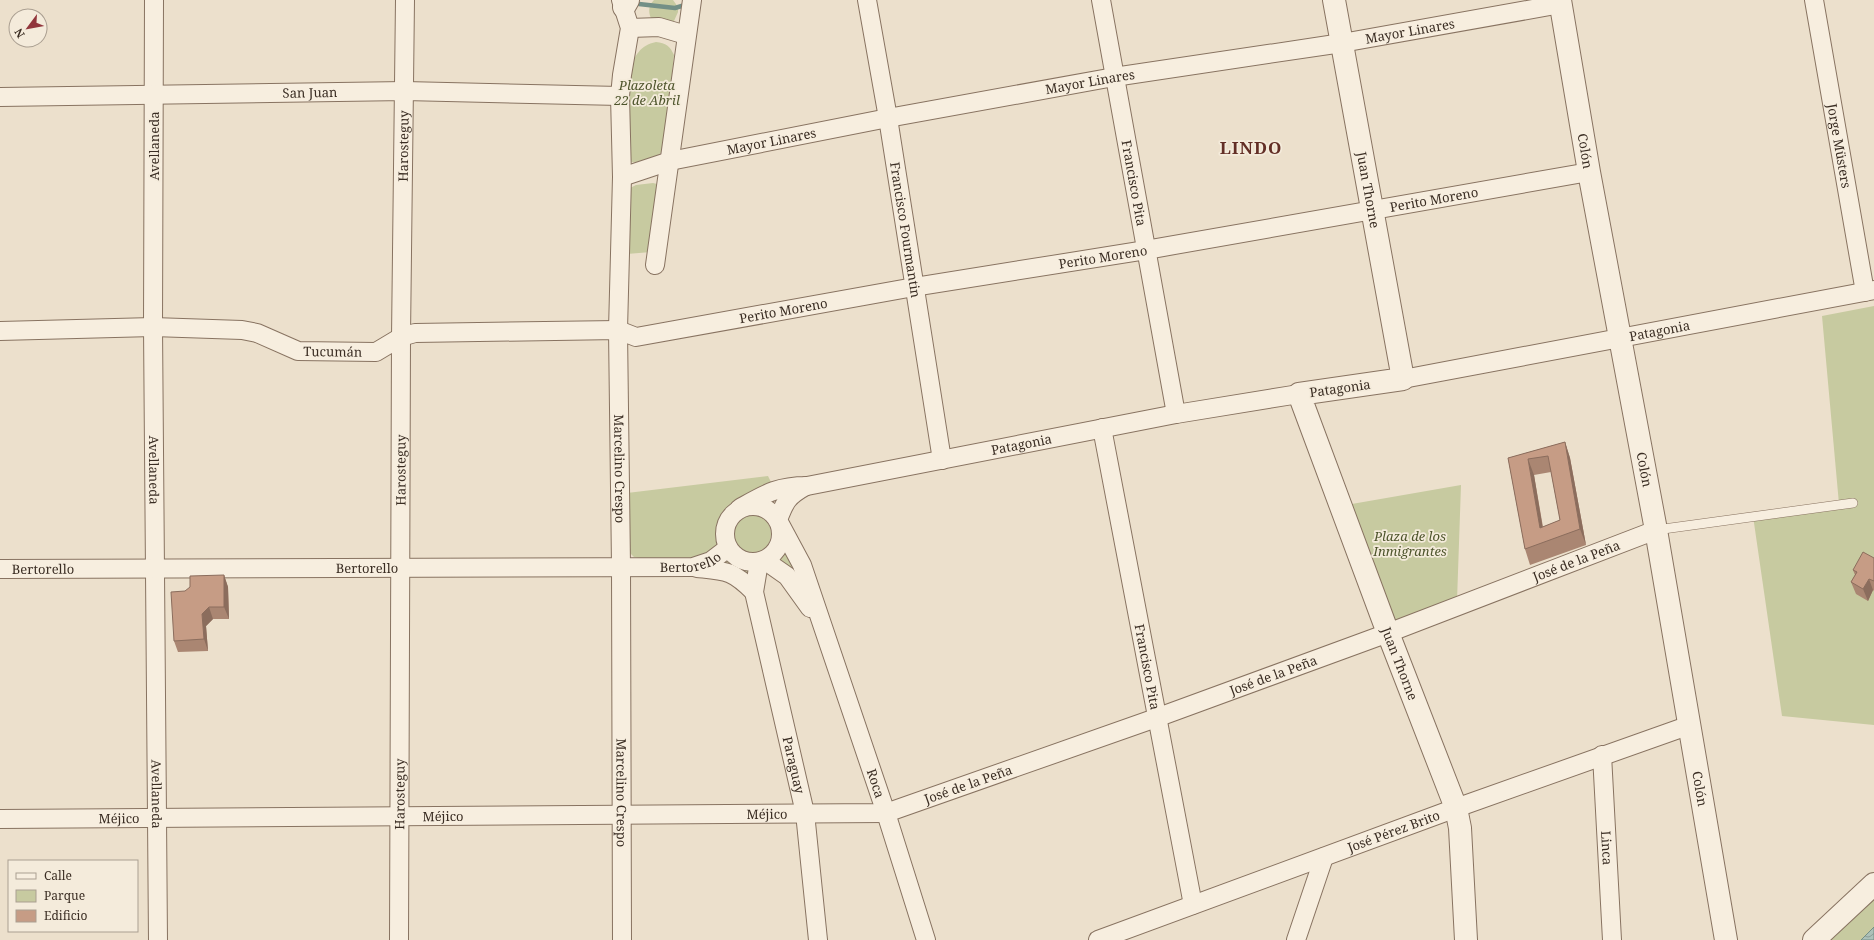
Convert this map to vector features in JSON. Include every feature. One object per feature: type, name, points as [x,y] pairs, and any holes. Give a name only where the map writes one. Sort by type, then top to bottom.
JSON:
[{"type":"street","name":"Avellaneda","points":[[154,0],[153,327],[158,940]]},
{"type":"street","name":"Harosteguy","points":[[400,940],[399,816],[401,337],[406,0]]},
{"type":"street","points":[[655,265],[692,0]]},
{"type":"street","name":"Francisco Fourmantin","points":[[867,0],[888,118],[942,460]]},
{"type":"street","name":"Francisco Pita","points":[[1101,0],[1176,414]]},
{"type":"street","name":"Juan Thorne","points":[[1334,0],[1403,379]]},
{"type":"street","name":"Jorge Müsters","points":[[1814,0],[1869,291]]},
{"type":"street","name":"Marcelino Crespo","points":[[622,940],[621,566],[618,330],[622,177],[620,96],[630,28],[627,2]]},
{"type":"street","name":"Mayor Linares","points":[[622,177],[670,161],[888,118],[1114,77],[1342,43],[1561,2]]},
{"type":"street","name":"Colón","points":[[1561,2],[1589,172],[1656,530],[1726,940]]},
{"type":"street","points":[[630,28],[659,27],[686,35]]},
{"type":"street","name":"San Juan","points":[[0,97],[405,91],[620,96]]},
{"type":"street","name":"Perito Moreno","points":[[618,330],[636,337],[914,287],[1146,250],[1589,172]]},
{"type":"street","name":"Patagonia","points":[[740,508],[769,491],[792,486],[807,486],[1176,414],[1403,379],[1869,291]]},
{"type":"street","name":"Tucumán","points":[[0,330],[153,327],[242,330],[257,333],[298,351],[376,352],[401,337],[415,334],[618,330]]},
{"type":"street","name":"Juan Thorne","points":[[1299,394],[1388,633],[1456,808],[1460,828],[1466,940]]},
{"type":"street","name":"Francisco Pita","points":[[1102,428],[1156,718],[1193,905]]},
{"type":"street","name":"Patagonia","points":[[779,522],[787,499],[792,494],[807,486]]},
{"type":"street","points":[[749,505],[768,509],[779,522],[802,565],[822,628],[804,598],[787,576],[762,561],[742,560],[728,548],[724,530],[732,514],[740,508],[749,505]]},
{"type":"street","points":[[762,561],[776,551],[780,543],[781,533],[779,522]]},
{"type":"street","name":"José de la Peña","points":[[886,813],[1156,718],[1388,633],[1656,530]]},
{"type":"street","name":"Bertorello","points":[[0,569],[621,566],[693,567],[711,561],[728,548]]},
{"type":"street","name":"Paraguay","points":[[762,561],[754,592],[805,813],[818,940]]},
{"type":"street","points":[[693,567],[724,570],[733,573],[754,592]]},
{"type":"street","name":"Roca","points":[[822,628],[886,813],[926,940]]},
{"type":"street","name":"José Pérez Brito","points":[[1098,940],[1456,808],[1690,725]]},
{"type":"street","name":"Linca","points":[[1602,755],[1612,940]]},
{"type":"street","name":"Méjico","points":[[0,819],[886,813]]},
{"type":"street","points":[[1296,940],[1324,857]]},
{"type":"street","points":[[1814,940],[1874,884]]},
{"type":"lane","points":[[1656,530],[1853,503]]},
{"type":"green space","points":[[654,0],[673,0],[678,7],[678,12],[674,21],[670,24],[652,20],[649,10]]},
{"type":"green space","name":"Plazoleta 22 de Abril","points":[[656,42],[667,46],[671,49],[674,55],[664,149],[653,159],[639,163],[629,161],[629,70],[642,48],[650,43]]},
{"type":"green space","points":[[657,184],[659,188],[651,252],[627,254],[630,188],[636,185]]},
{"type":"green space","points":[[1874,306],[1874,725],[1782,716],[1753,516],[1839,504],[1822,316]]},
{"type":"green space","points":[[768,476],[772,484],[744,500],[728,513],[723,521],[721,542],[709,553],[697,558],[639,558],[634,557],[629,552],[627,493]]},
{"type":"green space","name":"Plaza de los Inmigrantes","points":[[1461,485],[1457,601],[1395,622],[1346,505]]},
{"type":"green space","points":[[755,514],[762,517],[768,523],[771,534],[770,542],[762,551],[755,554],[747,554],[740,551],[732,542],[731,530],[734,523],[743,515]]},
{"type":"green space","points":[[784,537],[808,595],[775,557],[781,550]]},
{"type":"green space","points":[[728,555],[742,564],[753,568],[750,582],[725,566]]},
{"type":"green space","points":[[1874,896],[1874,927],[1861,940],[1826,940]]},
{"type":"water","points":[[1874,927],[1874,940],[1861,940]]},
{"type":"building","points":[[1565,442],[1580,529],[1525,549],[1508,458]],"holes":[[[1548,456],[1560,520],[1540,528],[1528,459]]]},
{"type":"building","points":[[1863,552],[1874,558],[1874,581],[1869,579],[1863,589],[1851,582],[1857,572],[1853,570]]},
{"type":"building","points":[[224,575],[224,607],[209,607],[202,614],[204,639],[174,641],[171,592],[185,591],[190,587],[190,576]]},
{"type":"waterway","points":[[639,4],[675,8],[685,5]]},
{"type":"district","name":"LINDO","points":[[1251,147]]}]
